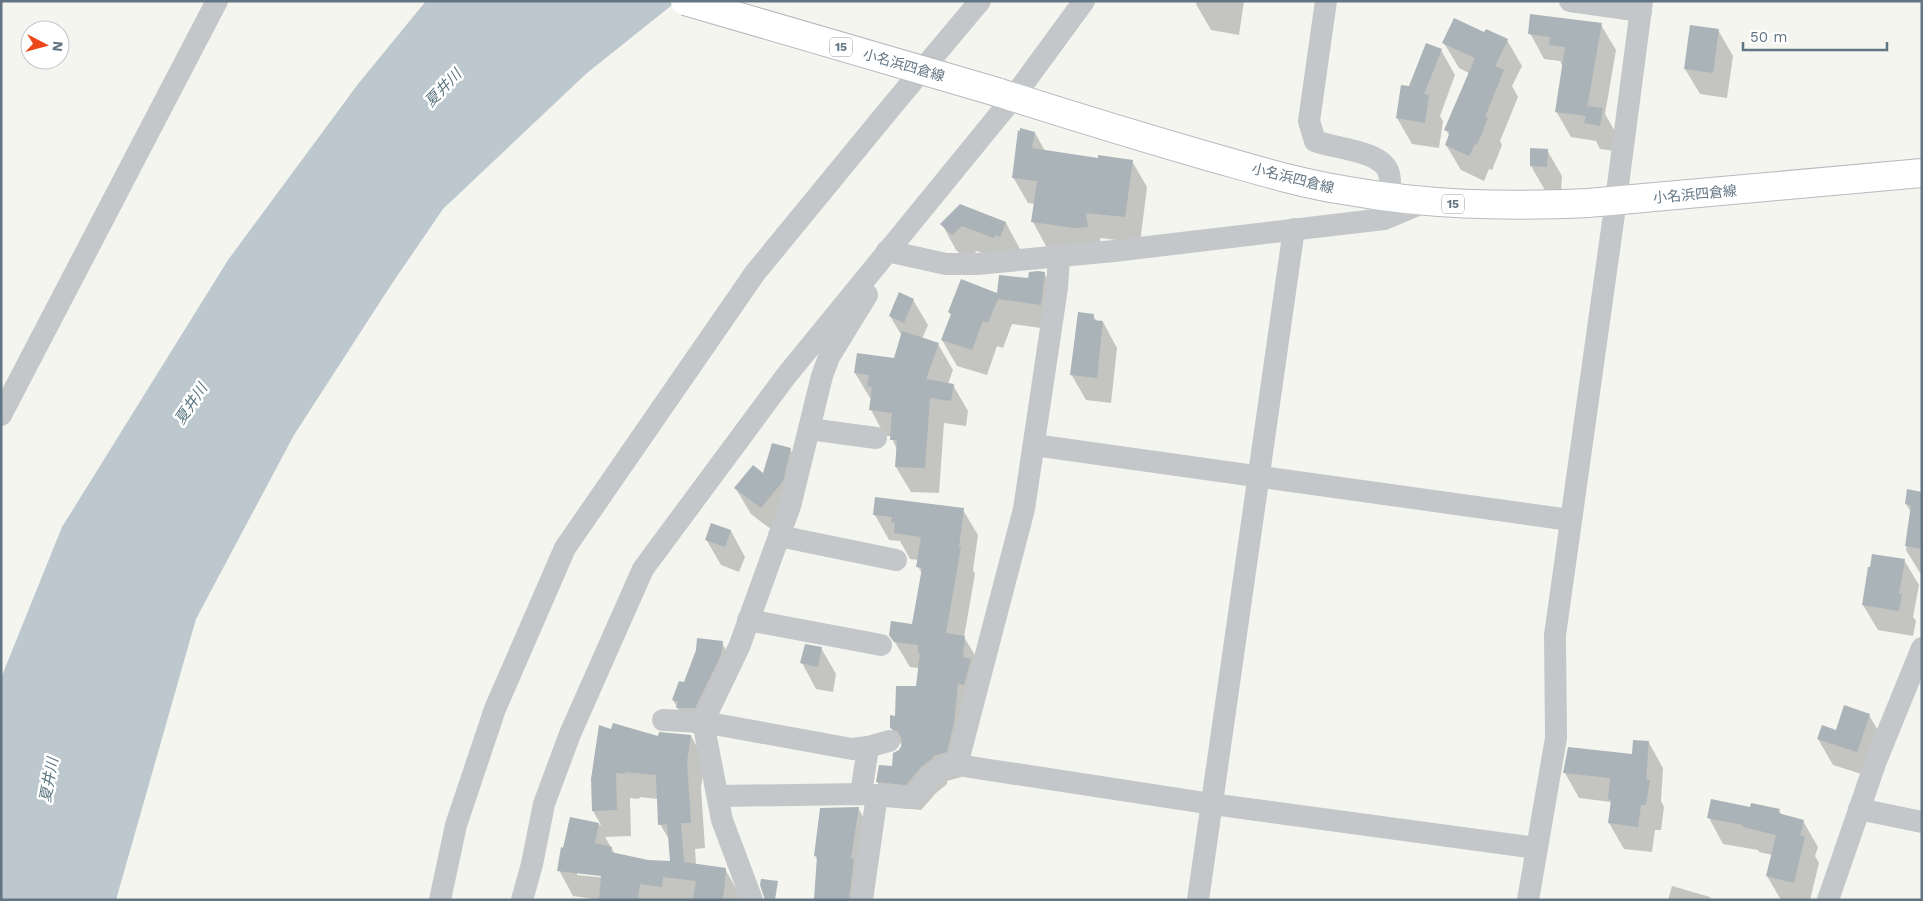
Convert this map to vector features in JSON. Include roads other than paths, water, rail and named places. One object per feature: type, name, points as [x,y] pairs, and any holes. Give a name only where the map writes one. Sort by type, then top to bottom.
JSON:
[{"type":"main road","name":"小名浜四倉線","points":[[685,1],[1005,95],[1137,136],[1298,181],[1390,198],[1468,205],[1616,200],[1922,173]]},
{"type":"street","points":[[1,415],[217,1]]},
{"type":"street","points":[[440,900],[456,825],[495,709],[565,548],[755,273],[980,1]]},
{"type":"street","points":[[522,900],[532,864],[544,804],[570,734],[643,569],[786,376],[882,257],[1005,95],[1084,1]]},
{"type":"street","points":[[1326,1],[1309,121],[1310,126],[1316,141],[1325,145],[1361,152],[1380,160],[1389,172],[1390,198]]},
{"type":"street","points":[[1528,900],[1556,738],[1555,635],[1616,200],[1641,6],[1570,1]]},
{"type":"street","points":[[882,257],[946,264],[977,264],[1059,256],[1384,219],[1427,201]]},
{"type":"street","points":[[1198,900],[1294,229]]},
{"type":"street","points":[[957,765],[1024,509],[1059,256]]},
{"type":"street","points":[[752,900],[722,820],[703,722],[739,647],[780,536],[790,506],[822,376],[829,357],[877,279],[882,257]]},
{"type":"street","points":[[809,429],[876,438]]},
{"type":"street","points":[[1034,445],[1570,520]]},
{"type":"street","points":[[780,536],[896,560]]},
{"type":"street","points":[[748,620],[881,645]]},
{"type":"street","points":[[1828,900],[1876,761],[1922,648]]},
{"type":"street","points":[[663,720],[703,722],[852,749],[889,741]]},
{"type":"street","points":[[862,900],[869,795],[868,747]]},
{"type":"street","points":[[718,796],[869,795],[910,798],[917,794],[941,767],[951,764],[1212,804],[1536,848]]},
{"type":"street","points":[[1859,809],[1922,822]]},
{"type":"water","name":"夏井川","points":[[426,1],[677,1],[587,73],[443,209],[391,285],[294,435],[196,619],[116,900],[1,900],[1,678],[62,527],[228,260],[358,84]]}]
